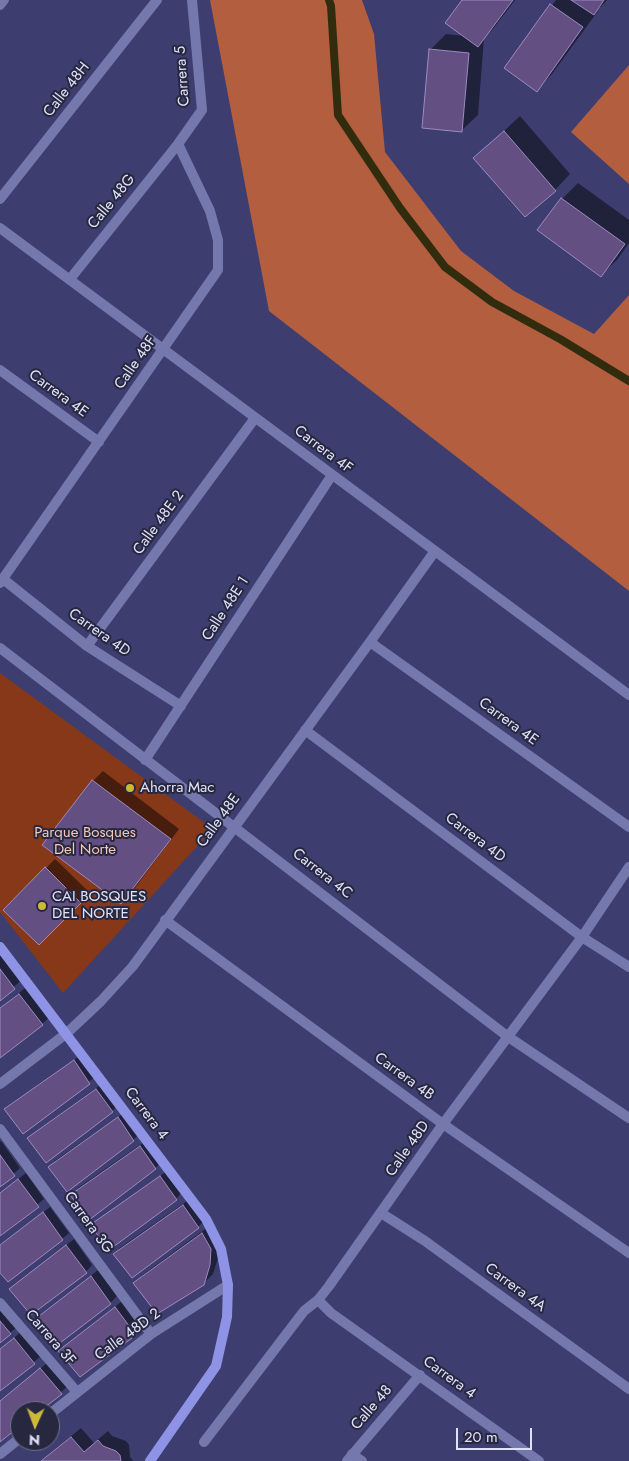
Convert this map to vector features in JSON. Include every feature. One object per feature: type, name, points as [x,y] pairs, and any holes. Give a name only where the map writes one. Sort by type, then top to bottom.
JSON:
[{"type":"main road","name":"Carrera 4","points":[[0,947],[206,1219],[221,1248],[228,1285],[227,1318],[216,1366],[150,1461]]},
{"type":"street","points":[[0,5],[4,0]]},
{"type":"street","name":"Calle 48H","points":[[0,199],[157,0]]},
{"type":"street","name":"Carrera 5","points":[[178,144],[202,110],[192,0]]},
{"type":"street","name":"Calle 48G","points":[[70,279],[178,144]]},
{"type":"street","name":"Calle 48F","points":[[1,581],[218,270],[218,240],[210,211],[178,144]]},
{"type":"street","name":"Carrera 4F","points":[[0,228],[629,695]]},
{"type":"street","name":"Carrera 4E","points":[[0,370],[99,442]]},
{"type":"street","name":"Calle 48E 2","points":[[87,646],[255,418]]},
{"type":"street","name":"Calle 48E 1","points":[[145,760],[332,475]]},
{"type":"street","name":"Calle 48E","points":[[0,1084],[67,1033],[101,1001],[133,966],[435,550]]},
{"type":"street","name":"Carrera 4D","points":[[1,581],[87,646],[181,706]]},
{"type":"street","name":"Carrera 4E","points":[[370,642],[629,827]]},
{"type":"street","name":"Carrera 4C","points":[[0,648],[507,1036],[629,1118]]},
{"type":"street","name":"Carrera 4D","points":[[305,730],[582,937],[629,967]]},
{"type":"street","name":"Calle 48D","points":[[204,1442],[304,1311],[318,1300],[507,1036],[582,937],[629,867]]},
{"type":"street","name":"Carrera 4B","points":[[165,920],[443,1124],[629,1253]]},
{"type":"street","name":"Carrera 3G","points":[[0,1129],[151,1334]]},
{"type":"street","name":"Carrera 4A","points":[[382,1213],[424,1241],[629,1389]]},
{"type":"street","name":"Calle 48D 2","points":[[60,1406],[151,1334],[228,1285]]},
{"type":"street","name":"Carrera 4","points":[[318,1300],[331,1313],[539,1461]]},
{"type":"street","name":"Carrera 3F","points":[[0,1303],[76,1392]]},
{"type":"street","name":"Calle 48","points":[[350,1457],[420,1375]]},
{"type":"street","points":[[0,1454],[10,1446]]},
{"type":"street","points":[[350,1457],[362,1461]]},
{"type":"green space","name":"Parque Bosques Del Norte","points":[[0,673],[213,829],[63,993],[0,912]]},
{"type":"shaded area","points":[[210,0],[362,0],[374,34],[385,152],[461,251],[514,291],[594,334],[629,295],[629,591],[269,311]]},
{"type":"shaded area","points":[[629,65],[629,184],[571,132]]},
{"type":"building","points":[[462,0],[513,0],[478,47],[445,23]]},
{"type":"building","points":[[571,0],[604,0],[594,15]]},
{"type":"building","points":[[550,4],[583,27],[537,92],[504,68]]},
{"type":"building","points":[[429,49],[469,53],[462,132],[422,128]]},
{"type":"building","points":[[504,131],[556,191],[525,217],[473,158]]},
{"type":"building","points":[[561,198],[625,244],[601,277],[537,230]]},
{"type":"building","points":[[92,780],[171,839],[121,904],[42,845]]},
{"type":"building","name":"CAI BOSQUES DEL NORTE","points":[[45,867],[81,903],[39,945],[3,910]]},
{"type":"building","points":[[0,969],[15,989],[0,1001]]},
{"type":"building","points":[[19,994],[43,1025],[0,1058],[0,1008]]},
{"type":"building","points":[[74,1060],[90,1084],[23,1134],[4,1109]]},
{"type":"building","points":[[96,1089],[113,1112],[46,1163],[27,1138]]},
{"type":"building","points":[[118,1117],[134,1141],[67,1192],[48,1167]]},
{"type":"building","points":[[140,1146],[156,1169],[89,1220],[70,1195]]},
{"type":"building","points":[[0,1155],[15,1176],[0,1187]]},
{"type":"building","points":[[160,1176],[177,1200],[109,1250],[90,1225]]},
{"type":"building","points":[[18,1179],[39,1207],[0,1236],[0,1193]]},
{"type":"building","points":[[183,1205],[199,1228],[132,1278],[113,1254]]},
{"type":"building","points":[[43,1212],[63,1240],[8,1282],[0,1273],[0,1245]]},
{"type":"building","points":[[202,1233],[211,1249],[210,1265],[204,1285],[157,1314],[133,1283]]},
{"type":"building","points":[[66,1245],[87,1273],[31,1315],[9,1289]]},
{"type":"building","points":[[91,1276],[111,1304],[56,1346],[34,1320]]},
{"type":"building","points":[[115,1307],[136,1335],[80,1377],[58,1351]]},
{"type":"building","points":[[0,1321],[11,1334],[0,1343]]},
{"type":"building","points":[[14,1338],[35,1364],[0,1391],[0,1349]]},
{"type":"building","points":[[40,1368],[62,1394],[53,1401],[10,1401],[10,1434],[0,1442],[0,1401]]},
{"type":"building","points":[[71,1437],[84,1452],[98,1440],[103,1446],[116,1451],[120,1455],[121,1461],[41,1461],[54,1451],[60,1451],[60,1446]]},
{"type":"waterway","points":[[329,0],[331,6],[338,115],[400,208],[445,267],[492,302],[560,339],[629,381]]},
{"type":"place","name":"Ahorra Mac","points":[[130,788]]},
{"type":"place","name":"CAI BOSQUES DEL NORTE","points":[[42,906]]}]
